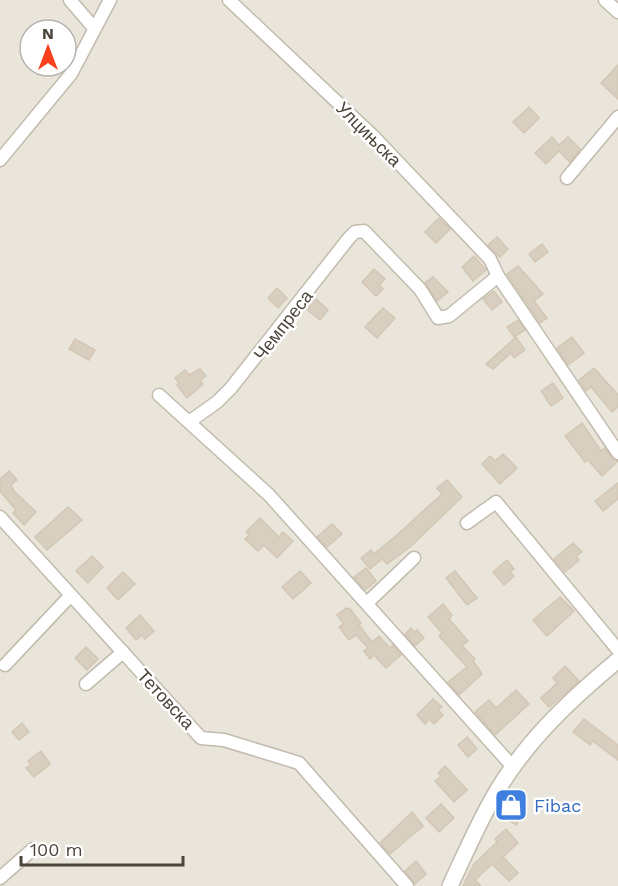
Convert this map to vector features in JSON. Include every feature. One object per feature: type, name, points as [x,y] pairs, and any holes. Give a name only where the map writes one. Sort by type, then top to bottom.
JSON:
[{"type":"street","points":[[70,0],[94,28]]},
{"type":"street","points":[[0,160],[71,74],[110,0]]},
{"type":"street","name":"Улцињска","points":[[229,0],[372,135],[490,259],[498,276],[618,453]]},
{"type":"street","points":[[604,0],[618,12]]},
{"type":"street","points":[[567,178],[618,117]]},
{"type":"street","name":"Чемпреса","points":[[189,422],[217,402],[252,364],[355,232],[364,231],[372,236],[420,289],[438,318],[448,316],[498,276]]},
{"type":"street","points":[[159,395],[269,495],[513,767]]},
{"type":"street","points":[[466,523],[496,502],[618,650]]},
{"type":"street","name":"Тетовска","points":[[0,517],[201,738],[224,740],[299,763],[406,886]]},
{"type":"street","points":[[366,603],[414,558]]},
{"type":"street","points":[[5,665],[70,596]]},
{"type":"street","points":[[86,684],[123,652]]},
{"type":"street","points":[[450,886],[489,805],[513,767],[543,729],[583,689],[618,660]]},
{"type":"street","points":[[0,878],[33,849]]},
{"type":"shaded area","points":[[0,0],[618,0],[618,886],[0,886]]},
{"type":"building","points":[[618,65],[618,99],[601,83]]},
{"type":"building","points":[[529,107],[539,118],[524,133],[513,122]]},
{"type":"building","points":[[552,137],[559,145],[568,137],[580,149],[570,162],[559,151],[546,164],[535,153]]},
{"type":"building","points":[[439,218],[450,229],[436,243],[425,232]]},
{"type":"building","points":[[497,237],[508,249],[500,257],[488,245]]},
{"type":"building","points":[[542,244],[548,252],[535,262],[529,254]]},
{"type":"building","points":[[474,256],[486,270],[473,281],[462,267]]},
{"type":"building","points":[[518,266],[543,294],[534,301],[547,318],[540,323],[507,274]]},
{"type":"building","points":[[374,269],[385,279],[379,285],[383,289],[376,296],[362,282]]},
{"type":"building","points":[[433,277],[448,292],[437,301],[425,283]]},
{"type":"building","points":[[277,288],[287,298],[278,308],[268,298]]},
{"type":"building","points":[[494,291],[502,302],[492,310],[483,299]]},
{"type":"building","points":[[315,298],[328,310],[320,320],[306,309]]},
{"type":"building","points":[[383,308],[395,318],[377,338],[365,327]]},
{"type":"building","points":[[518,320],[525,330],[514,337],[507,327]]},
{"type":"building","points":[[516,337],[525,350],[514,358],[511,353],[493,369],[486,364]]},
{"type":"building","points":[[572,337],[584,353],[568,365],[557,348]]},
{"type":"building","points":[[75,339],[95,350],[89,360],[69,349]]},
{"type":"building","points":[[594,368],[618,395],[618,407],[612,412],[591,387],[586,391],[579,380]]},
{"type":"building","points":[[200,369],[206,376],[200,381],[203,384],[187,398],[177,385],[179,383],[175,378],[185,370],[189,375]]},
{"type":"building","points":[[553,383],[563,398],[551,406],[541,391]]},
{"type":"building","points":[[582,423],[601,451],[605,448],[612,458],[618,461],[602,476],[588,460],[585,462],[565,436]]},
{"type":"building","points":[[503,454],[517,468],[500,484],[482,464],[490,456],[495,461]]},
{"type":"building","points":[[9,471],[17,480],[11,485],[14,491],[36,512],[24,525],[13,513],[16,510],[0,491],[0,479]]},
{"type":"building","points":[[447,480],[462,497],[410,547],[387,564],[382,559],[370,569],[361,558],[371,550],[374,554],[398,534],[442,494],[437,488]]},
{"type":"building","points":[[618,483],[618,499],[603,511],[595,501]]},
{"type":"building","points":[[68,507],[82,520],[47,550],[35,537]]},
{"type":"building","points":[[260,518],[279,537],[283,532],[293,541],[277,558],[264,545],[258,551],[245,539],[249,535],[246,532]]},
{"type":"building","points":[[332,524],[342,534],[327,547],[317,537]]},
{"type":"building","points":[[573,543],[582,552],[576,556],[579,560],[565,572],[554,559]]},
{"type":"building","points":[[92,556],[103,567],[88,583],[76,571]]},
{"type":"building","points":[[507,560],[514,569],[510,572],[514,576],[504,585],[493,572]]},
{"type":"building","points":[[366,568],[376,581],[365,590],[354,577]]},
{"type":"building","points":[[300,571],[311,583],[293,599],[282,587]]},
{"type":"building","points":[[455,571],[477,598],[467,605],[446,578]]},
{"type":"building","points":[[123,572],[135,584],[118,600],[107,588]]},
{"type":"building","points":[[560,597],[574,611],[547,636],[533,620]]},
{"type":"building","points":[[443,604],[452,615],[449,619],[468,641],[462,646],[475,659],[473,661],[482,674],[459,695],[448,682],[467,667],[439,636],[442,633],[428,617]]},
{"type":"building","points":[[346,608],[350,609],[361,623],[359,625],[372,642],[379,636],[390,648],[393,645],[401,655],[386,668],[374,655],[370,659],[364,651],[368,648],[356,635],[349,640],[339,627],[344,624],[337,615]]},
{"type":"building","points":[[140,615],[154,631],[145,639],[142,635],[136,640],[126,628]]},
{"type":"building","points":[[411,628],[414,632],[417,630],[424,638],[415,646],[405,634]]},
{"type":"building","points":[[86,647],[98,659],[87,670],[75,658]]},
{"type":"building","points":[[565,666],[579,681],[549,707],[541,698],[557,683],[553,678]]},
{"type":"building","points":[[516,690],[529,704],[495,735],[475,712],[489,700],[496,708]]},
{"type":"building","points":[[433,699],[442,707],[438,710],[443,715],[434,724],[429,719],[425,724],[417,715]]},
{"type":"building","points":[[584,719],[618,745],[618,760],[593,741],[590,745],[573,732]]},
{"type":"building","points":[[22,723],[29,732],[19,740],[12,732]]},
{"type":"building","points":[[467,737],[477,749],[468,757],[458,745]]},
{"type":"building","points":[[41,751],[50,764],[34,777],[26,768],[31,765],[28,761]]},
{"type":"building","points":[[445,766],[467,790],[454,802],[435,781],[441,776],[438,773]]},
{"type":"building","points":[[509,797],[527,808],[516,825],[499,814]]},
{"type":"building","points":[[441,804],[454,818],[439,832],[426,818]]},
{"type":"building","points":[[412,812],[423,826],[390,854],[380,843]]},
{"type":"building","points":[[506,829],[518,843],[503,857],[518,873],[509,881],[492,864],[475,880],[481,886],[463,886],[474,864],[497,842],[495,839]]},
{"type":"building","points":[[416,861],[426,874],[415,884],[405,871]]},
{"type":"place","name":"Fibac","points":[[511,805]]}]
